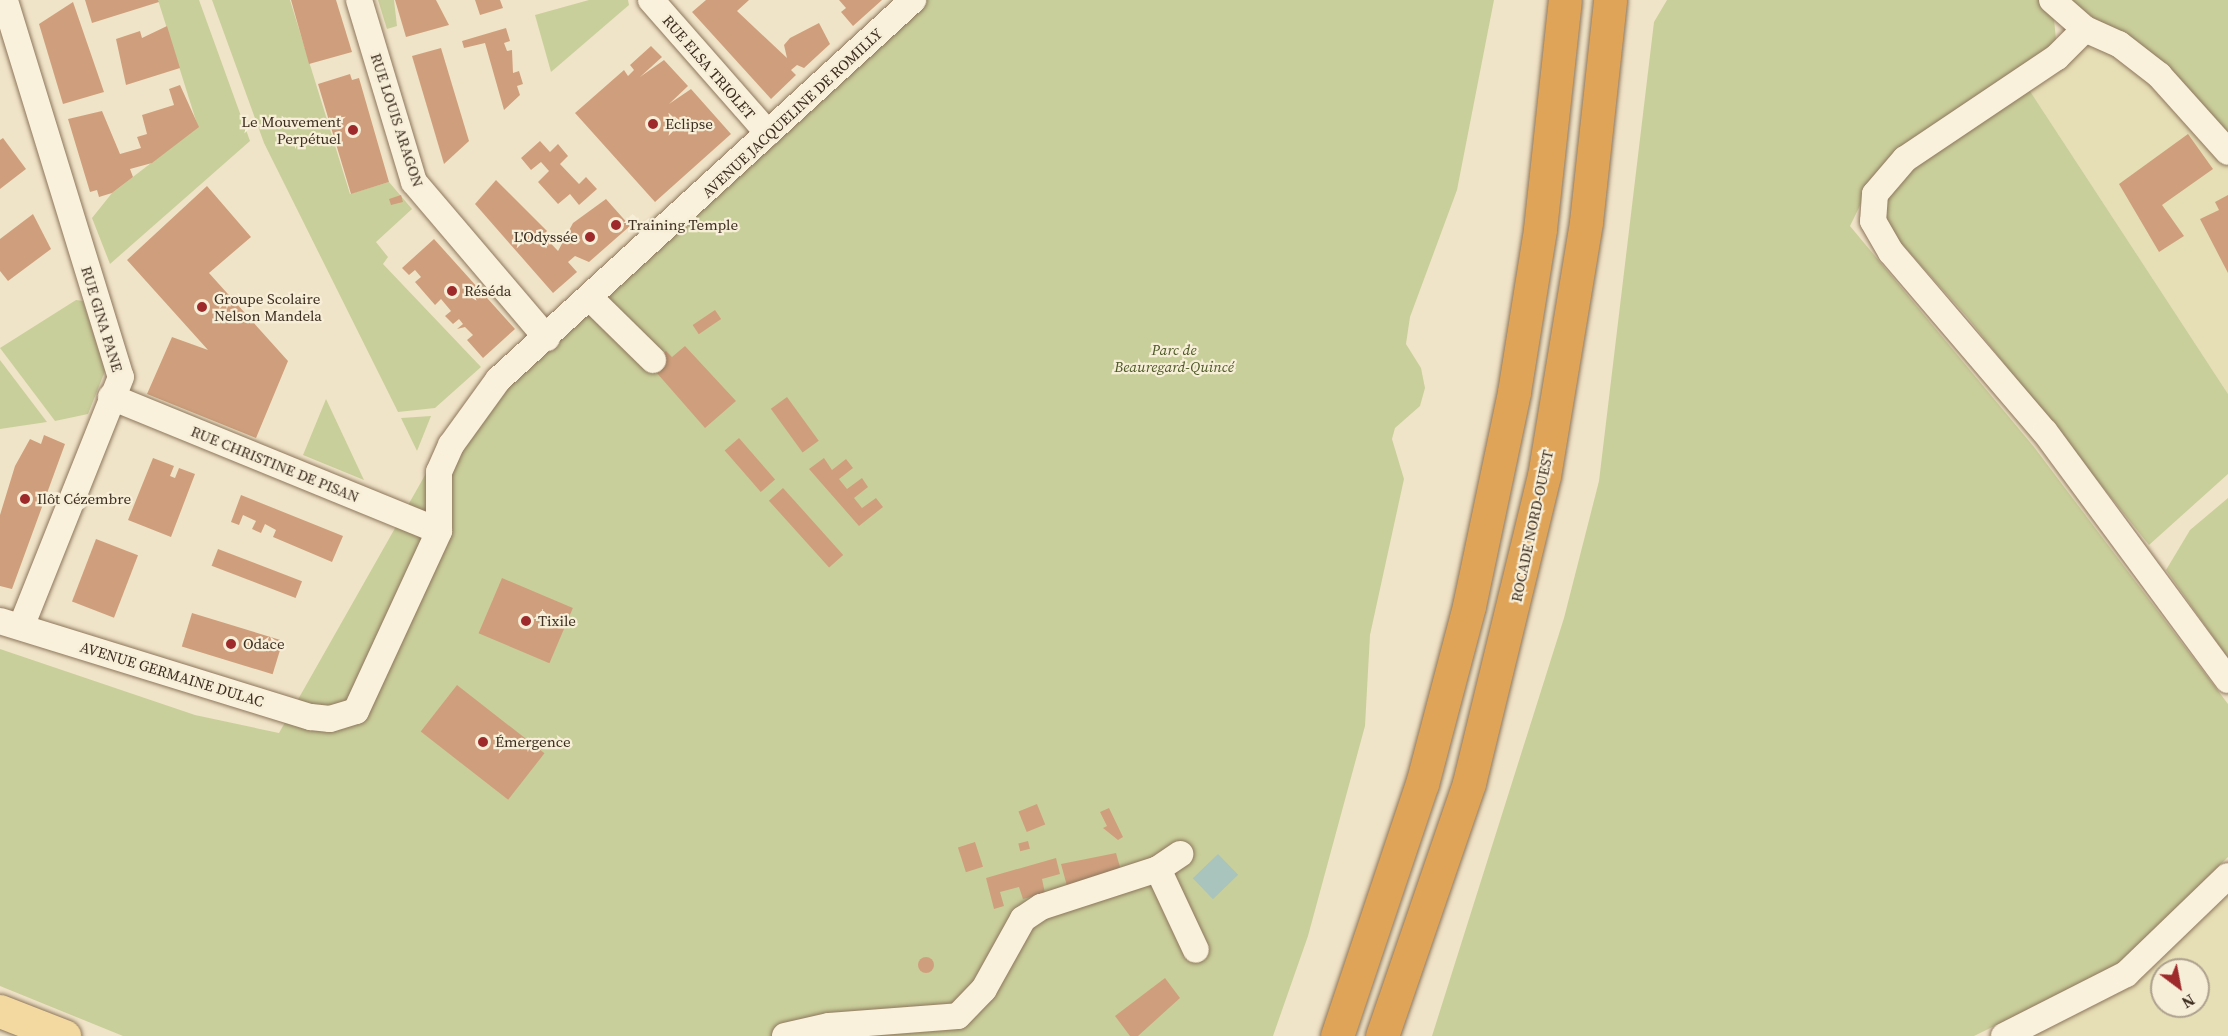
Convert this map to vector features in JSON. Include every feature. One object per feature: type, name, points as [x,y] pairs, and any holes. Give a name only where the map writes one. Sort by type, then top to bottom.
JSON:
[{"type":"highway","points":[[1337,1036],[1422,784],[1469,606],[1514,392],[1539,240],[1565,0]]},
{"type":"highway","name":"ROCADE NORD-OUEST","points":[[1382,1036],[1469,783],[1534,523],[1572,322],[1610,0]]},
{"type":"main road","points":[[0,1011],[64,1036]]},
{"type":"street","name":"RUE LOUIS ARAGON","points":[[359,0],[414,182],[547,338]]},
{"type":"street","name":"RUE ELSA TRIOLET","points":[[651,0],[768,133]]},
{"type":"street","name":"AVENUE JACQUELINE DE ROMILLY","points":[[345,717],[366,698],[439,531],[439,472],[451,445],[498,380],[591,299],[913,0]]},
{"type":"street","points":[[2052,0],[2085,29],[2152,69],[2228,152]]},
{"type":"street","name":"RUE GINA PANE","points":[[6,4],[121,377],[10,624]]},
{"type":"street","points":[[2085,29],[2057,57],[1905,159],[1875,194],[1873,221],[1891,252],[2045,432],[2228,680]]},
{"type":"street","points":[[591,299],[645,351]]},
{"type":"street","name":"RUE CHRISTINE DE PISAN","points":[[111,397],[439,531]]},
{"type":"street","name":"AVENUE GERMAINE DULAC","points":[[10,624],[311,717],[345,717]]},
{"type":"street","points":[[785,1036],[829,1026],[958,1016],[984,989],[1023,919],[1041,907],[1158,869],[1180,854]]},
{"type":"street","points":[[1158,869],[1196,950]]},
{"type":"street","points":[[2004,1036],[2126,974],[2228,876]]},
{"type":"shaded area","points":[[2093,43],[2116,47],[2228,161],[2228,394],[2026,85]]},
{"type":"shaded area","points":[[2228,890],[2228,1036],[2030,1036],[2112,995],[2150,969],[2150,1018],[2210,1018],[2210,958],[2163,958]]},
{"type":"green space","points":[[158,0],[199,0],[250,141],[110,264],[92,218],[112,193],[198,127]]},
{"type":"green space","points":[[212,0],[290,0],[350,194],[389,182],[412,209],[376,242],[388,257],[383,264],[481,367],[435,408],[398,412],[264,143]]},
{"type":"green space","points":[[378,0],[394,0],[397,26],[387,29]]},
{"type":"green space","points":[[589,0],[628,0],[629,5],[551,72],[535,15]]},
{"type":"green space","name":"Parc de Beauregard-Quincé","points":[[913,0],[1494,0],[1457,190],[1410,317],[1406,344],[1421,368],[1425,388],[1420,406],[1395,428],[1392,439],[1404,479],[1370,635],[1365,726],[1308,936],[1273,1036],[123,1036],[0,986],[0,649],[195,715],[279,733],[437,454]]},
{"type":"green space","points":[[1667,0],[2044,0],[2053,7],[2057,52],[1871,183],[1850,226],[2034,447],[2228,704],[2228,857],[2117,966],[1974,1036],[1432,1036],[1564,618],[1599,481],[1654,22]]},
{"type":"green space","points":[[2068,0],[2228,0],[2228,141],[2104,25]]},
{"type":"green space","points":[[2026,85],[2228,394],[2228,474],[2149,545],[1967,317],[1885,225],[1887,192],[1900,177]]},
{"type":"green space","points":[[76,300],[83,301],[105,371],[88,414],[55,421],[0,348]]},
{"type":"green space","points":[[0,360],[47,422],[0,429]]},
{"type":"green space","points":[[326,399],[364,480],[303,455]]},
{"type":"green space","points":[[431,416],[417,451],[401,418]]},
{"type":"green space","points":[[2228,498],[2228,658],[2166,570],[2190,530]]},
{"type":"water","points":[[1218,854],[1238,875],[1213,899],[1193,878]]},
{"type":"building","points":[[85,0],[158,0],[159,2],[92,23]]},
{"type":"building","points":[[291,0],[336,0],[352,52],[309,64]]},
{"type":"building","points":[[395,0],[436,0],[449,25],[406,37]]},
{"type":"building","points":[[475,0],[500,0],[503,8],[480,15]]},
{"type":"building","points":[[706,0],[749,0],[737,11],[787,58],[784,45],[790,38],[819,23],[830,44],[804,68],[797,65],[791,70],[796,75],[771,99],[692,12]]},
{"type":"building","points":[[839,0],[882,0],[853,26],[841,12],[846,8]]},
{"type":"building","points":[[73,2],[104,92],[63,104],[39,24]]},
{"type":"building","points":[[167,26],[180,68],[126,85],[116,39],[140,31],[142,38]]},
{"type":"building","points":[[506,28],[510,41],[504,43],[507,51],[512,50],[513,73],[519,71],[523,84],[517,86],[520,95],[504,110],[485,43],[464,48],[462,41]]},
{"type":"building","name":"Eclipse","points":[[651,46],[662,57],[640,77],[664,60],[688,86],[669,104],[691,89],[731,134],[655,202],[575,113],[624,70],[628,76],[634,70],[630,65]]},
{"type":"building","points":[[441,48],[469,141],[444,164],[412,56]]},
{"type":"building","name":"Le Mouvement Perpétuel","points":[[350,74],[352,80],[359,78],[389,182],[351,194],[318,84]]},
{"type":"building","points":[[180,85],[199,127],[152,163],[130,169],[133,177],[112,193],[99,197],[97,190],[90,192],[68,119],[102,111],[120,154],[141,148],[137,137],[147,134],[142,115],[174,105],[169,89]]},
{"type":"building","points":[[2188,134],[2213,169],[2162,205],[2184,236],[2159,252],[2119,184]]},
{"type":"building","points":[[3,138],[26,169],[0,189],[0,140]]},
{"type":"building","points":[[540,141],[550,152],[558,144],[568,156],[560,164],[579,184],[586,177],[597,189],[579,205],[570,194],[558,204],[538,182],[549,171],[541,162],[531,170],[521,158]]},
{"type":"building","name":"L'Odyssée","points":[[496,180],[547,231],[543,235],[558,251],[573,223],[606,199],[630,226],[589,262],[575,256],[568,262],[577,272],[553,293],[475,204]]},
{"type":"building","name":"Groupe Scolaire Nelson Mandela","points":[[207,186],[251,237],[209,273],[288,361],[256,438],[147,394],[172,337],[208,350],[127,260]]},
{"type":"building","points":[[401,195],[403,202],[391,205],[389,199]]},
{"type":"building","points":[[2228,195],[2228,273],[2200,219],[2219,210],[2215,202]]},
{"type":"building","points":[[33,214],[51,249],[8,281],[0,271],[0,239]]},
{"type":"building","name":"Réséda","points":[[434,239],[515,329],[483,358],[467,340],[473,335],[465,327],[457,329],[463,324],[459,319],[453,324],[445,316],[451,311],[441,299],[435,305],[415,282],[421,277],[415,270],[409,275],[402,268]]},
{"type":"building","points":[[715,310],[721,319],[699,334],[693,325]]},
{"type":"building","points":[[685,346],[736,401],[705,428],[649,364],[666,351],[672,357]]},
{"type":"building","points":[[787,397],[819,441],[803,452],[771,409]]},
{"type":"building","name":"Ilôt Cézembre","points":[[44,435],[65,444],[12,589],[0,586],[0,515],[15,466],[30,439],[41,444]]},
{"type":"building","points":[[739,438],[775,480],[761,492],[725,450]]},
{"type":"building","points":[[153,458],[174,466],[170,476],[175,478],[179,468],[195,474],[171,537],[128,520]]},
{"type":"building","points":[[824,458],[832,470],[846,459],[853,468],[839,479],[847,489],[862,478],[868,487],[854,498],[862,508],[876,498],[883,507],[859,526],[809,469]]},
{"type":"building","points":[[783,488],[843,555],[829,568],[769,501]]},
{"type":"building","points":[[241,495],[343,536],[332,562],[273,537],[276,530],[265,524],[261,533],[252,529],[256,521],[243,515],[239,525],[231,522]]},
{"type":"building","points":[[96,539],[138,555],[114,618],[72,602]]},
{"type":"building","name":"Odace","points":[[218,549],[302,581],[296,598],[212,566]]},
{"type":"building","name":"Tixile","points":[[502,578],[573,608],[549,663],[479,633]]},
{"type":"building","name":"Odace","points":[[192,613],[283,641],[273,674],[182,646]]},
{"type":"building","name":"Émergence","points":[[457,685],[544,753],[508,800],[421,731]]},
{"type":"building","points":[[1037,804],[1045,824],[1027,832],[1018,811]]},
{"type":"building","points":[[1109,808],[1123,837],[1118,840],[1103,828],[1107,826],[1100,812]]},
{"type":"building","points":[[1028,841],[1030,849],[1020,851],[1018,843]]},
{"type":"building","points":[[975,842],[983,867],[966,872],[958,848]]},
{"type":"building","points":[[1116,853],[1120,867],[1115,871],[1067,886],[1061,864]]},
{"type":"building","points":[[1056,858],[1060,874],[1042,879],[1045,893],[1023,899],[1019,887],[1000,892],[1004,906],[994,909],[986,878]]},
{"type":"building","points":[[923,957],[929,957],[934,965],[932,971],[923,973],[918,968],[918,962]]},
{"type":"building","points":[[1165,978],[1180,998],[1138,1036],[1130,1036],[1115,1016]]},
{"type":"place","name":"Eclipse","points":[[653,124]]},
{"type":"place","name":"Le Mouvement Perpétuel","points":[[353,130]]},
{"type":"place","name":"Training Temple","points":[[616,225]]},
{"type":"place","name":"L'Odyssée","points":[[590,237]]},
{"type":"place","name":"Réséda","points":[[452,291]]},
{"type":"place","name":"Groupe Scolaire Nelson Mandela","points":[[202,307]]},
{"type":"place","name":"Ilôt Cézembre","points":[[25,499]]},
{"type":"place","name":"Tixile","points":[[526,621]]},
{"type":"place","name":"Odace","points":[[231,644]]},
{"type":"place","name":"Émergence","points":[[483,742]]}]
